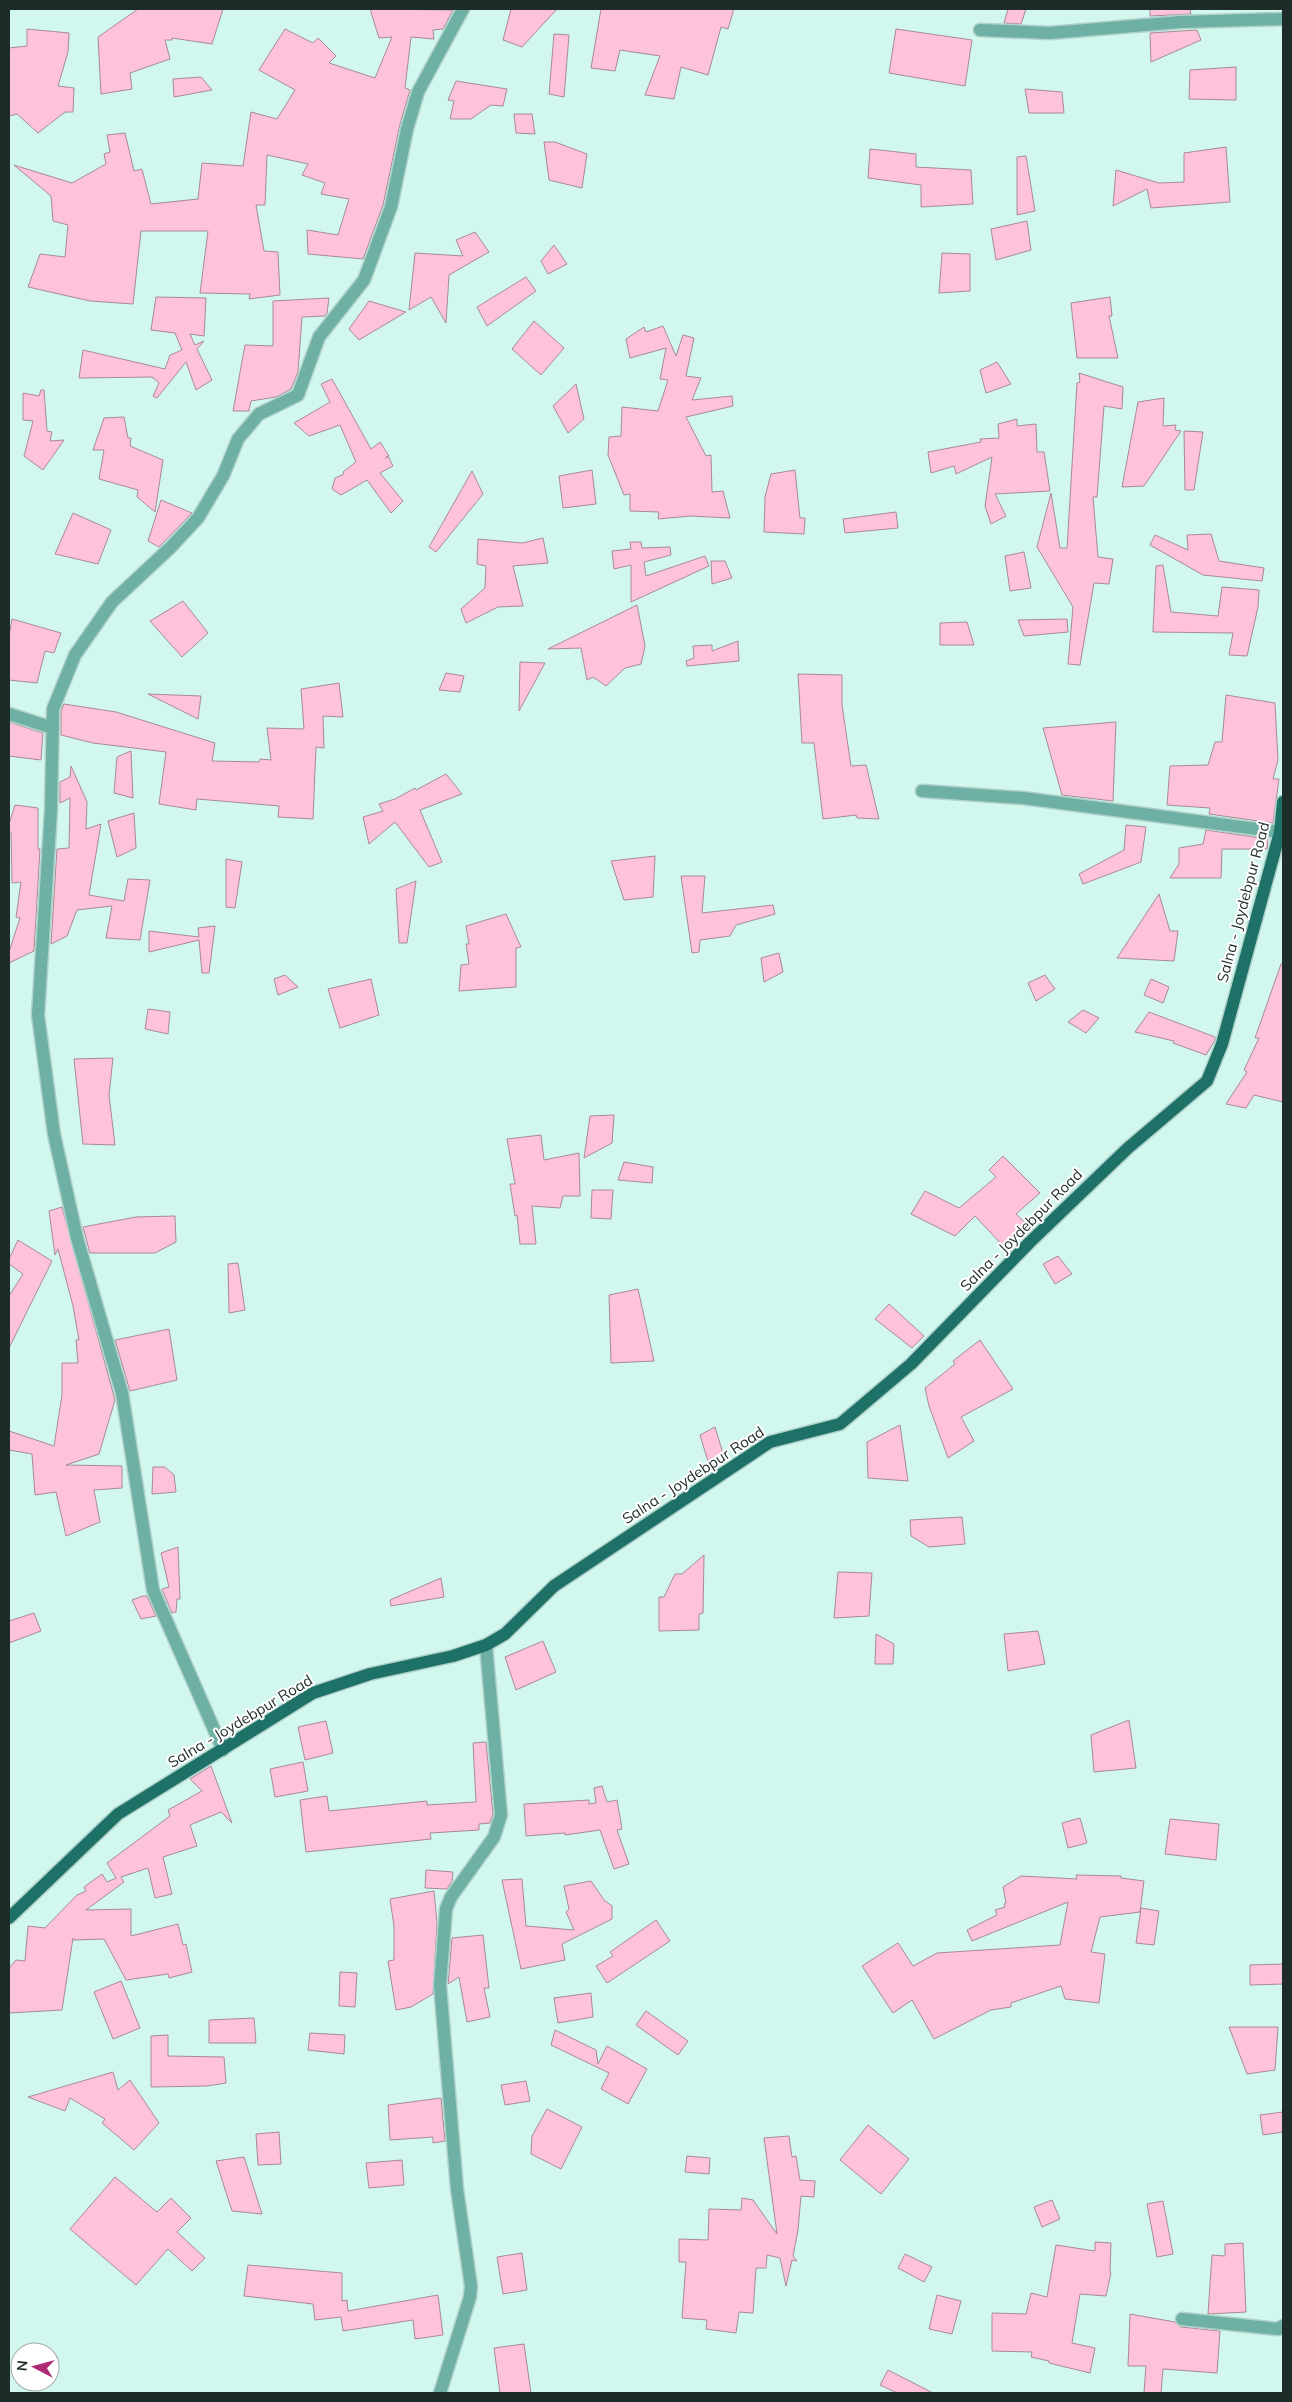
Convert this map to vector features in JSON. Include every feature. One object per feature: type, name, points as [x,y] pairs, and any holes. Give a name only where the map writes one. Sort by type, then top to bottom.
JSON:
[{"type":"main road","name":"Salna - Joydebpur Road","points":[[9,1918],[118,1814],[313,1693],[370,1674],[453,1656],[486,1645],[505,1634],[554,1586],[770,1442],[840,1424],[911,1364],[1030,1242],[1128,1148],[1207,1082],[1222,1044],[1280,832],[1283,802]]},
{"type":"street","points":[[223,1750],[153,1590],[122,1393],[77,1238],[54,1134],[38,1015],[51,810],[53,709],[75,655],[112,602],[171,547],[198,518],[222,476],[238,439],[259,414],[298,395],[319,337],[364,280],[391,207],[407,129],[418,92],[463,9]]},
{"type":"street","points":[[980,30],[1050,33],[1181,22],[1283,19]]},
{"type":"street","points":[[9,714],[53,728]]},
{"type":"street","points":[[922,791],[1023,798],[1280,832]]},
{"type":"street","points":[[440,2393],[470,2297],[471,2286],[457,2189],[440,2004],[446,1909],[451,1897],[494,1837],[501,1815],[486,1645]]},
{"type":"street","points":[[1182,2319],[1278,2329],[1283,2326]]},
{"type":"building","points":[[138,9],[223,9],[212,44],[172,38],[172,40],[165,40],[170,59],[130,73],[132,89],[101,94],[98,37]]},
{"type":"building","points":[[370,9],[453,10],[443,29],[433,30],[434,39],[411,37],[405,88],[410,90],[400,124],[383,205],[363,259],[308,254],[307,230],[338,235],[349,199],[321,194],[325,183],[302,175],[308,164],[267,155],[265,205],[256,205],[264,251],[278,252],[280,295],[249,299],[250,294],[200,293],[208,231],[141,231],[133,304],[90,301],[28,287],[40,254],[65,257],[68,225],[53,221],[51,196],[14,165],[72,183],[106,164],[104,154],[110,152],[107,135],[125,133],[134,171],[142,169],[151,204],[198,199],[202,163],[243,166],[251,112],[277,119],[295,90],[259,70],[285,29],[313,43],[318,38],[336,56],[329,63],[375,78],[392,37],[379,38]]},
{"type":"building","points":[[511,9],[557,9],[522,47],[503,40]]},
{"type":"building","points":[[601,9],[734,9],[728,29],[721,27],[708,75],[681,67],[674,99],[645,95],[660,56],[620,50],[615,71],[591,68]]},
{"type":"building","points":[[1008,9],[1026,9],[1021,24],[1004,23]]},
{"type":"building","points":[[1150,9],[1190,9],[1191,14],[1150,16]]},
{"type":"building","points":[[27,29],[69,33],[68,52],[58,86],[74,88],[73,112],[65,112],[38,133],[17,114],[9,116],[9,48],[27,46]]},
{"type":"building","points":[[896,29],[972,40],[965,86],[889,73]]},
{"type":"building","points":[[1197,30],[1201,40],[1151,62],[1150,33]]},
{"type":"building","points":[[554,34],[569,35],[564,97],[549,94]]},
{"type":"building","points":[[1236,67],[1236,100],[1189,99],[1190,70]]},
{"type":"building","points":[[201,77],[212,90],[174,97],[173,79]]},
{"type":"building","points":[[456,81],[507,89],[503,106],[491,105],[471,119],[450,119],[454,101],[448,100]]},
{"type":"building","points":[[1025,89],[1062,92],[1064,113],[1029,113]]},
{"type":"building","points":[[514,114],[532,114],[535,134],[516,133]]},
{"type":"building","points":[[544,142],[555,142],[587,154],[582,188],[549,180]]},
{"type":"building","points":[[1226,147],[1230,202],[1151,208],[1147,189],[1113,206],[1116,170],[1159,183],[1184,182],[1184,153]]},
{"type":"building","points":[[870,149],[916,154],[916,167],[971,170],[973,204],[921,207],[921,185],[868,178]]},
{"type":"building","points":[[1026,156],[1035,211],[1017,215],[1017,157]]},
{"type":"building","points":[[1027,221],[1031,250],[996,260],[991,229]]},
{"type":"building","points":[[475,232],[489,252],[449,275],[446,323],[431,297],[409,310],[415,253],[463,256],[456,240]]},
{"type":"building","points":[[554,245],[567,264],[548,274],[541,261]]},
{"type":"building","points":[[942,253],[970,254],[970,291],[939,293]]},
{"type":"building","points":[[526,277],[536,291],[487,326],[477,307]]},
{"type":"building","points":[[156,297],[206,298],[204,336],[190,334],[195,345],[204,341],[197,349],[212,380],[196,390],[186,362],[157,398],[153,396],[159,383],[152,377],[79,378],[83,350],[165,369],[170,355],[182,350],[175,333],[151,330]]},
{"type":"building","points":[[1110,297],[1112,316],[1109,316],[1118,358],[1077,358],[1071,303]]},
{"type":"building","points":[[329,298],[325,316],[302,317],[298,372],[291,389],[276,397],[251,401],[249,411],[233,411],[245,345],[273,346],[273,301]]},
{"type":"building","points":[[369,301],[406,312],[359,340],[349,329]]},
{"type":"building","points":[[534,321],[564,348],[541,375],[512,349]]},
{"type":"building","points":[[663,326],[676,356],[683,335],[694,338],[686,376],[701,378],[692,400],[732,396],[733,406],[686,417],[706,456],[711,455],[712,492],[723,491],[730,518],[690,516],[658,519],[659,512],[630,511],[630,494],[624,495],[608,455],[609,437],[621,436],[622,407],[658,411],[668,380],[660,379],[666,348],[630,358],[626,339],[644,327],[646,332]]},
{"type":"building","points":[[997,362],[1011,384],[986,393],[980,370]]},
{"type":"building","points":[[1079,373],[1123,387],[1122,409],[1104,406],[1097,497],[1093,497],[1098,557],[1113,559],[1109,584],[1094,583],[1080,665],[1068,664],[1073,607],[1037,547],[1051,493],[1060,548],[1067,548],[1077,383],[1080,382]]},
{"type":"building","points":[[332,379],[371,449],[380,442],[389,456],[393,466],[380,473],[403,501],[391,513],[367,480],[341,495],[332,489],[335,478],[344,474],[343,472],[356,462],[340,425],[309,436],[294,423],[330,402],[321,384]]},
{"type":"building","points":[[576,384],[584,419],[568,433],[553,406]]},
{"type":"building","points":[[41,390],[44,390],[47,431],[52,432],[50,441],[64,440],[43,470],[24,456],[33,421],[23,420],[23,393],[39,396]]},
{"type":"building","points":[[1164,398],[1163,426],[1176,425],[1175,430],[1181,431],[1144,486],[1122,487],[1138,402]]},
{"type":"building","points":[[124,417],[128,438],[131,438],[130,446],[163,460],[155,512],[137,497],[138,490],[99,479],[104,450],[93,450],[104,418]]},
{"type":"building","points":[[1017,419],[1017,426],[1036,424],[1037,452],[1044,452],[1050,491],[995,494],[1006,516],[991,524],[985,506],[992,457],[956,474],[954,466],[931,473],[928,452],[981,442],[980,439],[999,438],[998,424]]},
{"type":"building","points":[[1184,431],[1203,432],[1194,490],[1185,490]]},
{"type":"building","points":[[592,470],[596,504],[563,508],[559,476]]},
{"type":"building","points":[[795,470],[800,518],[805,518],[804,534],[764,532],[765,497],[771,474]]},
{"type":"building","points":[[472,471],[483,494],[436,552],[429,547]]},
{"type":"building","points":[[161,500],[192,513],[159,547],[148,541]]},
{"type":"building","points":[[896,512],[898,528],[845,533],[843,519]]},
{"type":"building","points":[[73,513],[111,530],[98,564],[55,554]]},
{"type":"building","points":[[1211,534],[1219,561],[1264,568],[1262,581],[1203,575],[1150,545],[1155,535],[1188,550],[1187,535]]},
{"type":"building","points":[[543,538],[548,563],[513,566],[523,606],[498,607],[466,623],[461,609],[485,588],[486,566],[477,564],[478,539],[522,543]]},
{"type":"building","points":[[630,542],[641,542],[642,548],[670,547],[671,555],[644,562],[646,576],[705,556],[709,566],[631,602],[631,565],[614,569],[612,551],[631,549]]},
{"type":"building","points":[[1024,552],[1031,588],[1010,591],[1005,556]]},
{"type":"building","points":[[711,561],[725,561],[732,578],[712,584]]},
{"type":"building","points":[[1163,565],[1171,612],[1218,616],[1222,587],[1259,590],[1258,607],[1247,656],[1229,655],[1233,633],[1153,632],[1156,566]]},
{"type":"building","points":[[183,601],[208,633],[182,657],[150,621]]},
{"type":"building","points":[[637,605],[645,646],[641,664],[625,668],[606,686],[593,677],[587,680],[581,648],[548,649]]},
{"type":"building","points":[[12,619],[61,633],[54,653],[45,651],[37,683],[9,680],[9,636]]},
{"type":"building","points":[[1067,619],[1068,632],[1024,636],[1018,620]]},
{"type":"building","points":[[967,622],[974,645],[940,645],[940,623]]},
{"type":"building","points":[[738,641],[739,661],[687,666],[686,661],[694,658],[693,646],[712,645],[712,651]]},
{"type":"building","points":[[520,662],[545,663],[519,711]]},
{"type":"building","points":[[446,673],[464,676],[460,692],[439,690]]},
{"type":"building","points":[[798,674],[842,675],[842,705],[851,766],[866,765],[879,819],[857,818],[856,815],[823,819],[814,743],[802,743]]},
{"type":"building","points":[[339,683],[343,717],[323,716],[324,748],[316,747],[313,819],[278,817],[279,806],[197,799],[196,810],[159,804],[166,752],[93,743],[61,735],[61,711],[64,704],[116,712],[215,743],[212,761],[259,762],[260,759],[271,760],[267,728],[304,729],[301,689]]},
{"type":"building","points":[[148,694],[201,696],[198,719]]},
{"type":"building","points":[[1226,695],[1275,703],[1278,760],[1273,779],[1279,779],[1273,823],[1209,814],[1210,808],[1167,805],[1170,766],[1208,765],[1215,742],[1222,742]]},
{"type":"building","points":[[9,722],[43,733],[41,760],[9,756]]},
{"type":"building","points":[[1116,722],[1113,801],[1062,795],[1043,728]]},
{"type":"building","points":[[131,751],[133,798],[114,793],[117,757]]},
{"type":"building","points":[[71,766],[87,802],[86,829],[101,824],[89,895],[124,901],[128,879],[150,880],[140,940],[106,938],[112,906],[77,910],[67,936],[51,944],[57,849],[69,848],[70,798],[60,803],[60,782],[70,777]]},
{"type":"building","points":[[446,774],[462,794],[420,810],[442,862],[429,867],[395,822],[369,844],[363,817],[383,811],[379,804],[395,799],[415,788],[416,790]]},
{"type":"building","points":[[15,805],[38,808],[38,849],[40,849],[34,951],[9,963],[9,952],[20,918],[16,917],[21,882],[12,883],[11,832],[9,832],[9,824]]},
{"type":"building","points":[[134,813],[136,848],[117,857],[108,821]]},
{"type":"building","points":[[1126,825],[1146,827],[1141,862],[1083,884],[1079,874],[1124,850]]},
{"type":"building","points":[[1206,830],[1268,839],[1267,849],[1222,849],[1221,878],[1170,878],[1179,864],[1179,848],[1203,844]]},
{"type":"building","points":[[655,856],[653,897],[624,900],[611,861]]},
{"type":"building","points":[[226,859],[242,862],[235,908],[226,907]]},
{"type":"building","points":[[681,876],[705,876],[702,913],[773,905],[775,914],[736,925],[730,936],[700,940],[699,952],[692,953]]},
{"type":"building","points":[[416,881],[407,943],[399,943],[396,889]]},
{"type":"building","points":[[1159,894],[1170,931],[1178,931],[1174,961],[1117,958]]},
{"type":"building","points":[[506,914],[521,947],[516,948],[516,987],[459,991],[461,965],[469,964],[466,944],[469,944],[466,926]]},
{"type":"building","points":[[215,926],[209,973],[202,973],[199,940],[149,952],[149,931],[199,937],[198,928]]},
{"type":"building","points":[[779,953],[783,972],[764,982],[761,958]]},
{"type":"building","points":[[1281,964],[1283,964],[1283,1102],[1254,1095],[1246,1108],[1226,1104],[1247,1072],[1244,1070],[1259,1038],[1255,1038]]},
{"type":"building","points":[[285,975],[298,987],[278,995],[274,979]]},
{"type":"building","points":[[1045,975],[1055,989],[1036,1001],[1028,983]]},
{"type":"building","points":[[371,979],[379,1015],[340,1028],[328,989]]},
{"type":"building","points":[[1151,979],[1169,987],[1163,1003],[1144,995]]},
{"type":"building","points":[[148,1009],[170,1012],[168,1034],[145,1029]]},
{"type":"building","points":[[1083,1010],[1099,1018],[1086,1033],[1068,1022]]},
{"type":"building","points":[[1149,1012],[1215,1037],[1215,1040],[1206,1055],[1173,1043],[1174,1041],[1135,1032]]},
{"type":"building","points":[[113,1058],[109,1095],[115,1145],[83,1144],[74,1059]]},
{"type":"building","points":[[614,1115],[612,1143],[584,1158],[590,1116]]},
{"type":"building","points":[[541,1135],[544,1160],[579,1153],[580,1196],[563,1196],[560,1208],[532,1206],[536,1244],[520,1244],[517,1215],[515,1216],[510,1184],[515,1184],[507,1139]]},
{"type":"building","points":[[1003,1156],[1040,1193],[1016,1214],[1029,1226],[1004,1247],[975,1216],[955,1236],[911,1214],[925,1191],[959,1208],[996,1177],[989,1170]]},
{"type":"building","points":[[624,1162],[653,1167],[652,1183],[618,1180]]},
{"type":"building","points":[[592,1190],[613,1190],[611,1219],[591,1218]]},
{"type":"building","points":[[62,1207],[115,1400],[99,1454],[66,1465],[122,1466],[122,1488],[94,1490],[100,1522],[66,1536],[56,1492],[35,1495],[32,1454],[9,1450],[9,1431],[54,1446],[62,1395],[62,1363],[78,1363],[76,1340],[79,1340],[73,1306],[58,1249],[55,1255],[49,1211]]},
{"type":"building","points":[[175,1216],[176,1242],[155,1253],[90,1253],[83,1227],[136,1217]]},
{"type":"building","points":[[18,1240],[52,1261],[9,1348],[9,1296],[23,1274],[9,1264],[9,1259]]},
{"type":"building","points":[[1058,1256],[1072,1274],[1055,1284],[1043,1264]]},
{"type":"building","points":[[238,1263],[245,1310],[229,1313],[228,1264]]},
{"type":"building","points":[[638,1289],[654,1361],[611,1363],[609,1295]]},
{"type":"building","points":[[889,1304],[924,1336],[912,1348],[875,1319]]},
{"type":"building","points":[[169,1329],[177,1380],[130,1391],[115,1340]]},
{"type":"building","points":[[980,1340],[1013,1389],[961,1417],[974,1441],[948,1458],[929,1406],[925,1388],[955,1364],[953,1361]]},
{"type":"building","points":[[900,1425],[908,1481],[868,1478],[867,1442]]},
{"type":"building","points":[[715,1427],[725,1460],[710,1468],[700,1435]]},
{"type":"building","points":[[153,1467],[165,1467],[174,1475],[176,1492],[152,1494]]},
{"type":"building","points":[[962,1517],[965,1544],[929,1547],[911,1536],[910,1520]]},
{"type":"building","points":[[178,1547],[180,1599],[177,1599],[176,1612],[172,1613],[162,1589],[169,1587],[161,1553]]},
{"type":"building","points":[[704,1555],[703,1613],[699,1614],[699,1630],[659,1631],[659,1597],[664,1597],[675,1574],[682,1574]]},
{"type":"building","points":[[838,1572],[872,1573],[869,1616],[834,1618]]},
{"type":"building","points":[[441,1578],[444,1597],[391,1606],[390,1600]]},
{"type":"building","points":[[147,1596],[156,1616],[141,1619],[132,1600]]},
{"type":"building","points":[[34,1613],[41,1631],[9,1643],[9,1621]]},
{"type":"building","points":[[1038,1631],[1045,1664],[1008,1671],[1004,1634]]},
{"type":"building","points":[[876,1634],[894,1644],[893,1664],[875,1664]]},
{"type":"building","points":[[543,1641],[556,1672],[516,1690],[505,1657]]},
{"type":"building","points":[[1129,1720],[1136,1768],[1094,1772],[1091,1735]]},
{"type":"building","points":[[326,1721],[333,1753],[305,1760],[298,1727]]},
{"type":"building","points":[[486,1742],[493,1814],[490,1823],[479,1824],[479,1830],[430,1833],[431,1839],[306,1852],[300,1800],[327,1796],[329,1811],[427,1801],[427,1805],[476,1802],[473,1743]]},
{"type":"building","points":[[303,1762],[308,1791],[275,1797],[270,1769]]},
{"type":"building","points":[[211,1766],[232,1823],[221,1812],[190,1825],[197,1846],[163,1857],[172,1894],[155,1898],[148,1868],[121,1877],[124,1882],[86,1910],[131,1909],[131,1936],[178,1924],[183,1945],[186,1944],[192,1972],[169,1978],[168,1974],[126,1980],[104,1939],[74,1940],[73,1938],[62,2010],[9,2013],[9,1968],[16,1960],[25,1961],[28,1926],[45,1928],[77,1895],[86,1891],[84,1887],[102,1874],[107,1882],[116,1878],[107,1863],[170,1816],[168,1810],[202,1791],[190,1779]]},
{"type":"building","points":[[602,1786],[607,1802],[617,1800],[622,1829],[617,1830],[629,1864],[614,1869],[600,1830],[565,1835],[565,1833],[526,1836],[524,1804],[589,1800],[589,1804],[596,1803],[594,1788]]},
{"type":"building","points":[[1080,1818],[1087,1843],[1068,1848],[1062,1823]]},
{"type":"building","points":[[1170,1819],[1219,1824],[1216,1860],[1165,1854]]},
{"type":"building","points":[[426,1870],[453,1872],[452,1881],[447,1889],[425,1888]]},
{"type":"building","points":[[1076,1875],[1121,1876],[1121,1878],[1144,1881],[1140,1912],[1100,1917],[1091,1952],[1105,1954],[1099,2003],[1065,1999],[1061,1986],[1011,2003],[1011,2007],[991,2010],[934,2039],[912,2000],[893,2013],[862,1966],[898,1943],[913,1966],[937,1953],[1060,1945],[1068,1902],[972,1941],[967,1930],[997,1915],[995,1910],[1005,1907],[1003,1887],[1021,1876],[1077,1879]]},
{"type":"building","points":[[522,1879],[526,1926],[574,1930],[566,1912],[569,1909],[564,1886],[591,1881],[604,1900],[612,1906],[612,1919],[562,1944],[565,1960],[521,1969],[502,1880]]},
{"type":"building","points":[[434,1891],[437,1923],[433,1994],[411,2007],[396,2010],[388,1961],[394,1960],[394,1926],[390,1899]]},
{"type":"building","points":[[1141,1908],[1159,1911],[1154,1945],[1136,1943]]},
{"type":"building","points":[[656,1920],[670,1941],[607,1983],[596,1966],[613,1956],[610,1952]]},
{"type":"building","points":[[483,1935],[489,1988],[484,1988],[490,2017],[467,2022],[459,1977],[448,1984],[452,1938]]},
{"type":"building","points":[[1283,1964],[1283,1984],[1250,1985],[1250,1965]]},
{"type":"building","points":[[340,1972],[357,1973],[355,2007],[339,2006]]},
{"type":"building","points":[[121,1981],[140,2028],[113,2039],[94,1992]]},
{"type":"building","points":[[591,1993],[593,2017],[558,2023],[554,1998]]},
{"type":"building","points":[[646,2011],[688,2041],[678,2055],[636,2025]]},
{"type":"building","points":[[254,2018],[256,2043],[209,2043],[209,2020]]},
{"type":"building","points":[[1229,2027],[1278,2027],[1275,2070],[1247,2074]]},
{"type":"building","points":[[555,2030],[596,2050],[598,2064],[607,2046],[647,2069],[628,2104],[601,2089],[609,2073],[551,2045]]},
{"type":"building","points":[[310,2033],[345,2035],[344,2054],[308,2050]]},
{"type":"building","points":[[168,2035],[168,2056],[224,2057],[226,2083],[207,2086],[151,2087],[151,2036]]},
{"type":"building","points":[[113,2072],[118,2090],[130,2080],[159,2123],[134,2150],[102,2123],[105,2119],[70,2098],[65,2111],[28,2097]]},
{"type":"building","points":[[526,2081],[530,2101],[505,2105],[501,2085]]},
{"type":"building","points":[[441,2098],[445,2141],[433,2143],[433,2137],[390,2140],[388,2105]]},
{"type":"building","points":[[547,2109],[582,2127],[561,2169],[531,2154],[532,2136]]},
{"type":"building","points":[[1283,2112],[1283,2132],[1263,2135],[1260,2115]]},
{"type":"building","points":[[868,2125],[909,2159],[881,2194],[840,2160]]},
{"type":"building","points":[[279,2132],[281,2164],[258,2165],[256,2134]]},
{"type":"building","points":[[789,2136],[792,2157],[796,2156],[800,2180],[815,2181],[814,2197],[801,2196],[798,2230],[793,2256],[797,2261],[792,2260],[786,2286],[780,2258],[767,2255],[766,2268],[756,2268],[753,2313],[739,2312],[736,2333],[706,2329],[707,2320],[682,2318],[686,2262],[679,2262],[679,2239],[708,2240],[709,2209],[741,2210],[742,2198],[753,2200],[777,2234],[764,2138]]},
{"type":"building","points":[[687,2156],[710,2158],[709,2174],[685,2172]]},
{"type":"building","points":[[244,2157],[262,2214],[232,2211],[216,2161]]},
{"type":"building","points":[[402,2160],[404,2185],[369,2188],[366,2163]]},
{"type":"building","points":[[115,2177],[157,2212],[171,2198],[191,2218],[177,2232],[205,2258],[192,2271],[168,2249],[136,2285],[70,2229]]},
{"type":"building","points":[[1052,2200],[1060,2219],[1042,2227],[1034,2207]]},
{"type":"building","points":[[1163,2201],[1173,2254],[1157,2257],[1147,2204]]},
{"type":"building","points":[[1095,2242],[1111,2243],[1111,2273],[1106,2296],[1080,2294],[1072,2343],[1095,2348],[1090,2373],[1031,2357],[1032,2352],[992,2351],[992,2313],[1026,2314],[1031,2293],[1047,2297],[1056,2245],[1095,2251]]},
{"type":"building","points":[[1243,2243],[1246,2312],[1208,2314],[1212,2255],[1225,2256],[1225,2244]]},
{"type":"building","points":[[522,2253],[527,2290],[503,2294],[497,2257]]},
{"type":"building","points":[[905,2254],[932,2267],[924,2282],[898,2268]]},
{"type":"building","points":[[248,2265],[342,2273],[342,2301],[347,2300],[348,2311],[438,2295],[443,2335],[415,2339],[413,2320],[343,2331],[341,2317],[315,2320],[313,2304],[244,2296]]},
{"type":"building","points":[[937,2295],[961,2301],[952,2334],[929,2329]]},
{"type":"building","points":[[1130,2314],[1175,2322],[1181,2327],[1220,2331],[1217,2373],[1163,2369],[1161,2393],[1144,2393],[1146,2366],[1128,2366]]},
{"type":"building","points":[[524,2344],[531,2393],[500,2393],[494,2348]]},
{"type":"building","points":[[888,2370],[933,2393],[897,2393],[880,2385]]}]
